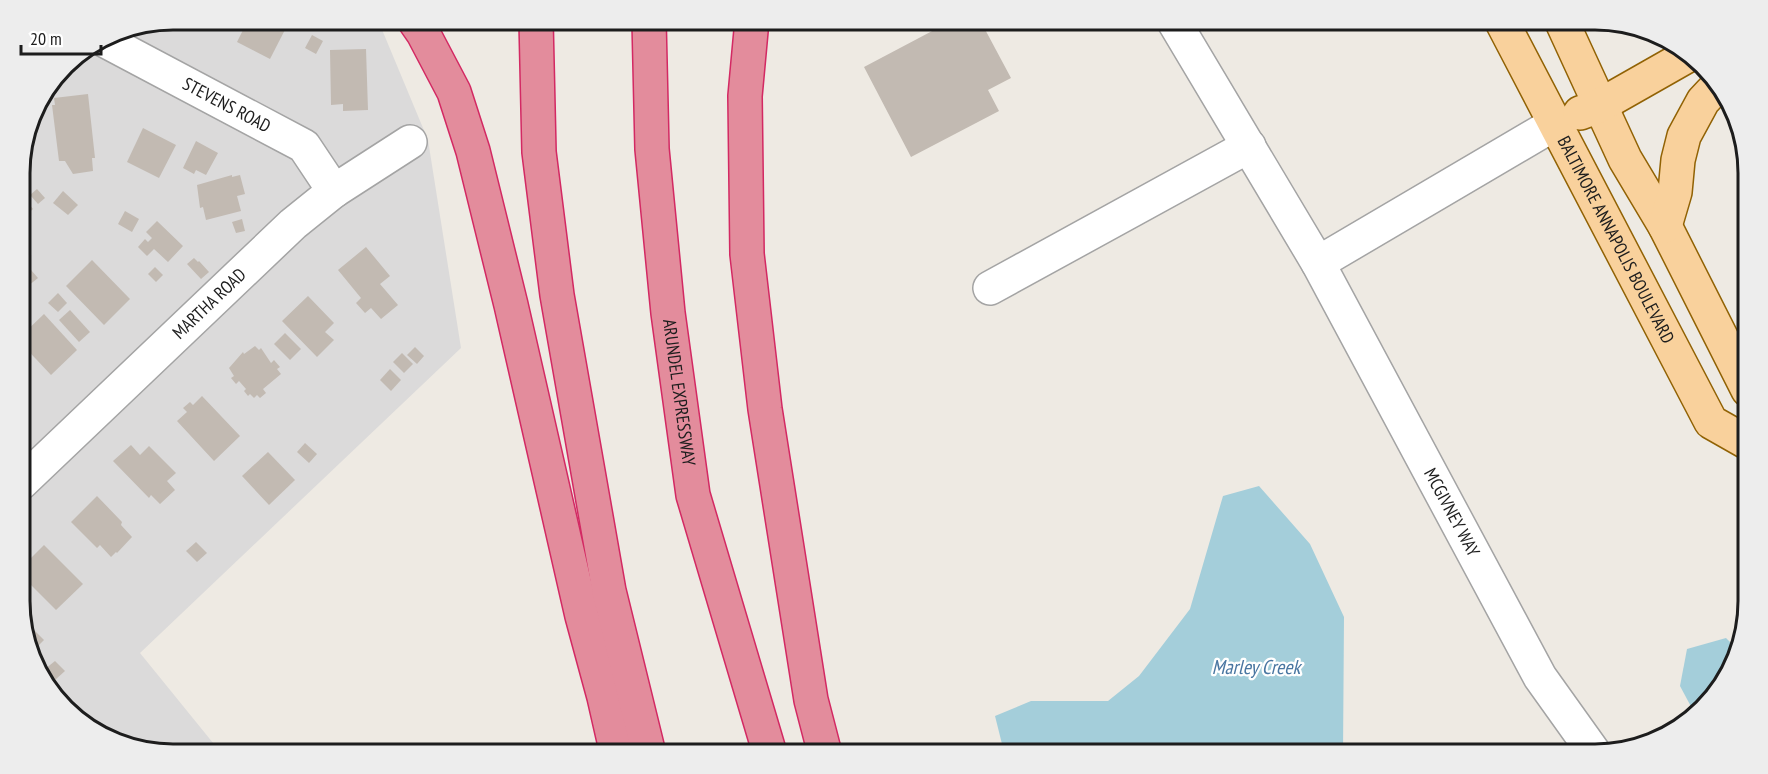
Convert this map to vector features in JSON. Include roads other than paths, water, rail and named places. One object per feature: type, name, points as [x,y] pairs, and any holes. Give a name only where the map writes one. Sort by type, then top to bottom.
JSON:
[{"type":"highway","points":[[421,30],[454,92],[473,151],[511,305],[582,616],[615,744]]},
{"type":"highway","points":[[536,30],[539,152],[557,295],[609,591],[647,744]]},
{"type":"highway","name":"ARUNDEL EXPRESSWAY","points":[[649,30],[652,149],[668,313],[693,495],[767,744]]},
{"type":"highway","points":[[751,30],[745,96],[747,254],[766,421],[811,700],[822,744]]},
{"type":"main road","name":"BALTIMORE ANNAPOLIS BOULEVARD","points":[[1506,30],[1711,422],[1738,437]]},
{"type":"main road","points":[[1565,30],[1625,159],[1665,226],[1738,370]]},
{"type":"main road","points":[[1556,123],[1599,106],[1682,60]]},
{"type":"main road","points":[[1665,226],[1675,192],[1678,160],[1684,136],[1703,101],[1712,91]]},
{"type":"street","name":"MCGIVNEY WAY","points":[[1179,30],[1318,263],[1540,678],[1587,744]]},
{"type":"street","name":"STEVENS ROAD","points":[[112,44],[304,146],[334,191]]},
{"type":"street","points":[[1318,263],[1556,123]]},
{"type":"street","name":"MARTHA ROAD","points":[[30,474],[294,224],[334,191],[410,142]]},
{"type":"street","points":[[990,288],[1249,146]]},
{"type":"water","name":"Marley Creek","points":[[1259,486],[1310,544],[1344,617],[1343,744],[1002,744],[995,716],[1031,701],[1108,701],[1139,676],[1190,609],[1223,496]]},
{"type":"water","points":[[1726,638],[1731,643],[1719,673],[1691,706],[1680,686],[1687,649]]}]
